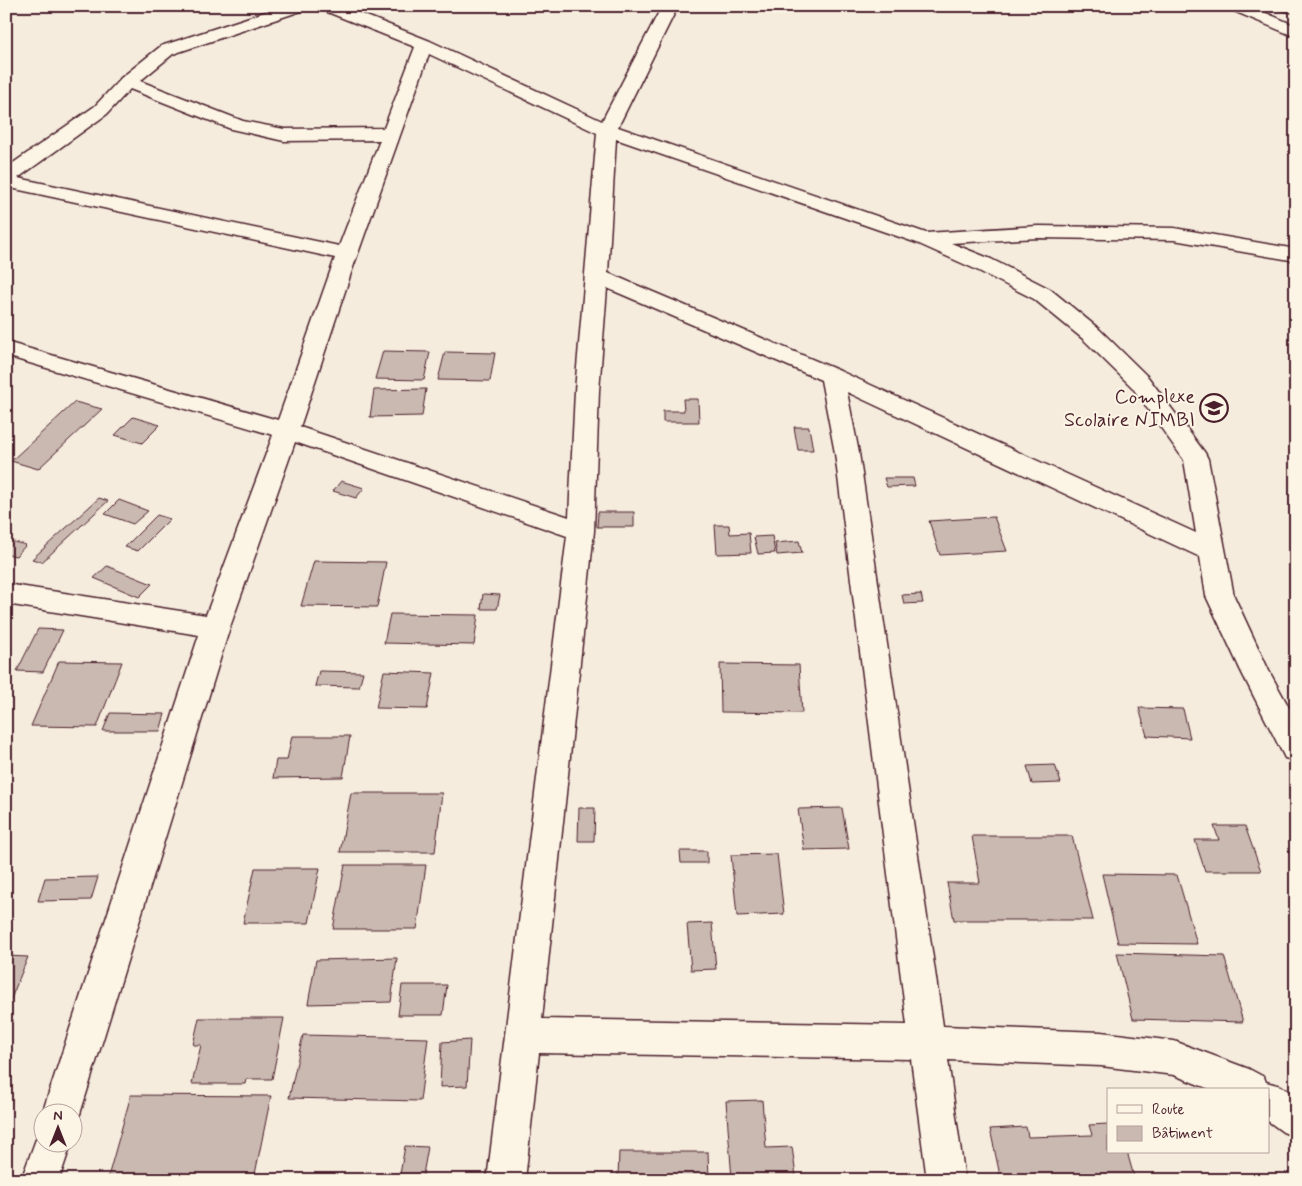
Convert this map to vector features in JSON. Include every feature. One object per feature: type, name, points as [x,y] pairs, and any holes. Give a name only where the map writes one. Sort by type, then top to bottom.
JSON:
[{"type":"street","points":[[6,177],[101,110],[127,82],[167,50],[300,6]]},
{"type":"street","points":[[326,6],[424,45],[607,130],[924,239],[983,264],[1042,294],[1091,334],[1140,382],[1196,459],[1220,596],[1255,671],[1296,749]]},
{"type":"street","points":[[506,1180],[581,531],[587,392],[607,130],[670,6]]},
{"type":"street","points":[[1235,6],[1296,32]]},
{"type":"street","points":[[1284,6],[1296,8]]},
{"type":"street","points":[[64,1104],[216,627],[287,432],[347,254],[424,45]]},
{"type":"street","points":[[127,82],[238,124],[284,136],[391,134]]},
{"type":"street","points":[[6,181],[347,254]]},
{"type":"street","points":[[924,239],[1038,232],[1174,234],[1296,255]]},
{"type":"street","points":[[597,276],[832,376],[1212,552]]},
{"type":"street","points":[[6,349],[287,432],[581,531]]},
{"type":"street","points":[[832,376],[847,453],[946,1180]]},
{"type":"street","points":[[6,594],[216,627]]},
{"type":"street","points":[[522,1036],[927,1042],[1102,1049],[1174,1058],[1236,1081],[1248,1088]]},
{"type":"street","points":[[1270,1100],[1296,1119]]},
{"type":"street","points":[[40,1180],[49,1154]]},
{"type":"building","points":[[383,351],[430,352],[424,380],[375,379]]},
{"type":"building","points":[[445,352],[495,353],[490,381],[438,380]]},
{"type":"building","points":[[426,389],[422,416],[370,417],[374,390]]},
{"type":"building","points":[[683,399],[698,399],[699,422],[663,422],[663,411],[684,411]]},
{"type":"building","points":[[75,402],[102,409],[38,469],[11,461]]},
{"type":"building","points":[[133,417],[160,425],[142,443],[115,435]]},
{"type":"building","points":[[794,427],[809,427],[813,450],[798,450]]},
{"type":"building","points":[[884,478],[913,478],[915,486],[887,487]]},
{"type":"building","points":[[341,481],[364,488],[356,498],[333,491]]},
{"type":"building","points":[[99,498],[108,501],[42,562],[32,559]]},
{"type":"building","points":[[119,500],[148,511],[133,524],[105,514]]},
{"type":"building","points":[[598,512],[634,512],[634,527],[597,527]]},
{"type":"building","points":[[157,515],[170,519],[138,551],[125,547]]},
{"type":"building","points":[[994,517],[1007,551],[940,555],[929,521]]},
{"type":"building","points":[[715,525],[729,525],[730,534],[749,533],[751,553],[717,554]]},
{"type":"building","points":[[772,536],[775,553],[758,554],[754,537]]},
{"type":"building","points":[[6,540],[26,545],[16,556],[6,554]]},
{"type":"building","points":[[799,541],[802,553],[777,555],[775,543]]},
{"type":"building","points":[[314,561],[386,562],[377,607],[301,606]]},
{"type":"building","points":[[107,566],[152,584],[139,597],[94,578]]},
{"type":"building","points":[[483,594],[500,595],[497,609],[481,609]]},
{"type":"building","points":[[921,594],[923,603],[904,604],[902,595]]},
{"type":"building","points":[[390,614],[478,615],[474,645],[384,643]]},
{"type":"building","points":[[38,629],[63,630],[43,672],[17,671]]},
{"type":"building","points":[[59,661],[122,662],[97,727],[31,726]]},
{"type":"building","points":[[720,664],[799,665],[802,713],[721,712]]},
{"type":"building","points":[[319,671],[363,672],[359,687],[315,686]]},
{"type":"building","points":[[384,671],[434,673],[427,709],[376,708]]},
{"type":"building","points":[[1139,708],[1183,709],[1190,738],[1147,736]]},
{"type":"building","points":[[110,713],[165,714],[160,731],[103,731]]},
{"type":"building","points":[[292,736],[350,736],[343,777],[273,778],[276,760],[287,760]]},
{"type":"building","points":[[1055,765],[1061,783],[1032,784],[1027,766]]},
{"type":"building","points":[[351,793],[442,793],[435,852],[340,852]]},
{"type":"building","points":[[579,808],[595,808],[594,841],[578,841]]},
{"type":"building","points":[[842,808],[849,849],[804,850],[798,809]]},
{"type":"building","points":[[1214,826],[1245,826],[1261,871],[1205,871],[1195,840],[1219,840]]},
{"type":"building","points":[[972,836],[1072,836],[1093,920],[954,920],[947,883],[980,883]]},
{"type":"building","points":[[680,851],[707,851],[707,863],[681,863]]},
{"type":"building","points":[[777,854],[784,914],[737,916],[731,855]]},
{"type":"building","points":[[345,865],[426,865],[417,929],[333,929]]},
{"type":"building","points":[[255,868],[320,868],[309,923],[243,923]]},
{"type":"building","points":[[1102,874],[1177,875],[1197,944],[1118,943]]},
{"type":"building","points":[[98,877],[91,900],[38,901],[45,878]]},
{"type":"building","points":[[712,923],[716,969],[691,970],[687,924]]},
{"type":"building","points":[[1117,953],[1224,956],[1243,1022],[1133,1019]]},
{"type":"building","points":[[6,956],[28,957],[6,1011]]},
{"type":"building","points":[[397,958],[391,1002],[308,1004],[316,960]]},
{"type":"building","points":[[402,985],[447,985],[443,1015],[398,1015]]},
{"type":"building","points":[[199,1018],[284,1018],[272,1079],[246,1079],[245,1084],[192,1084],[201,1045],[193,1045]]},
{"type":"building","points":[[303,1035],[428,1038],[420,1101],[289,1098]]},
{"type":"building","points":[[470,1040],[467,1086],[440,1087],[442,1042]]},
{"type":"building","points":[[131,1095],[271,1096],[254,1179],[108,1177]]},
{"type":"building","points":[[762,1100],[766,1148],[792,1147],[796,1176],[732,1179],[726,1101]]},
{"type":"building","points":[[1107,1124],[1107,1154],[1128,1154],[1135,1180],[1001,1180],[990,1129],[1026,1127],[1028,1137],[1092,1135],[1089,1125]]},
{"type":"building","points":[[405,1146],[428,1147],[422,1180],[399,1180]]},
{"type":"building","points":[[619,1152],[708,1152],[709,1178],[618,1178]]},
{"type":"place","name":"Complexe Scolaire NIMBI","points":[[1214,408]]}]
